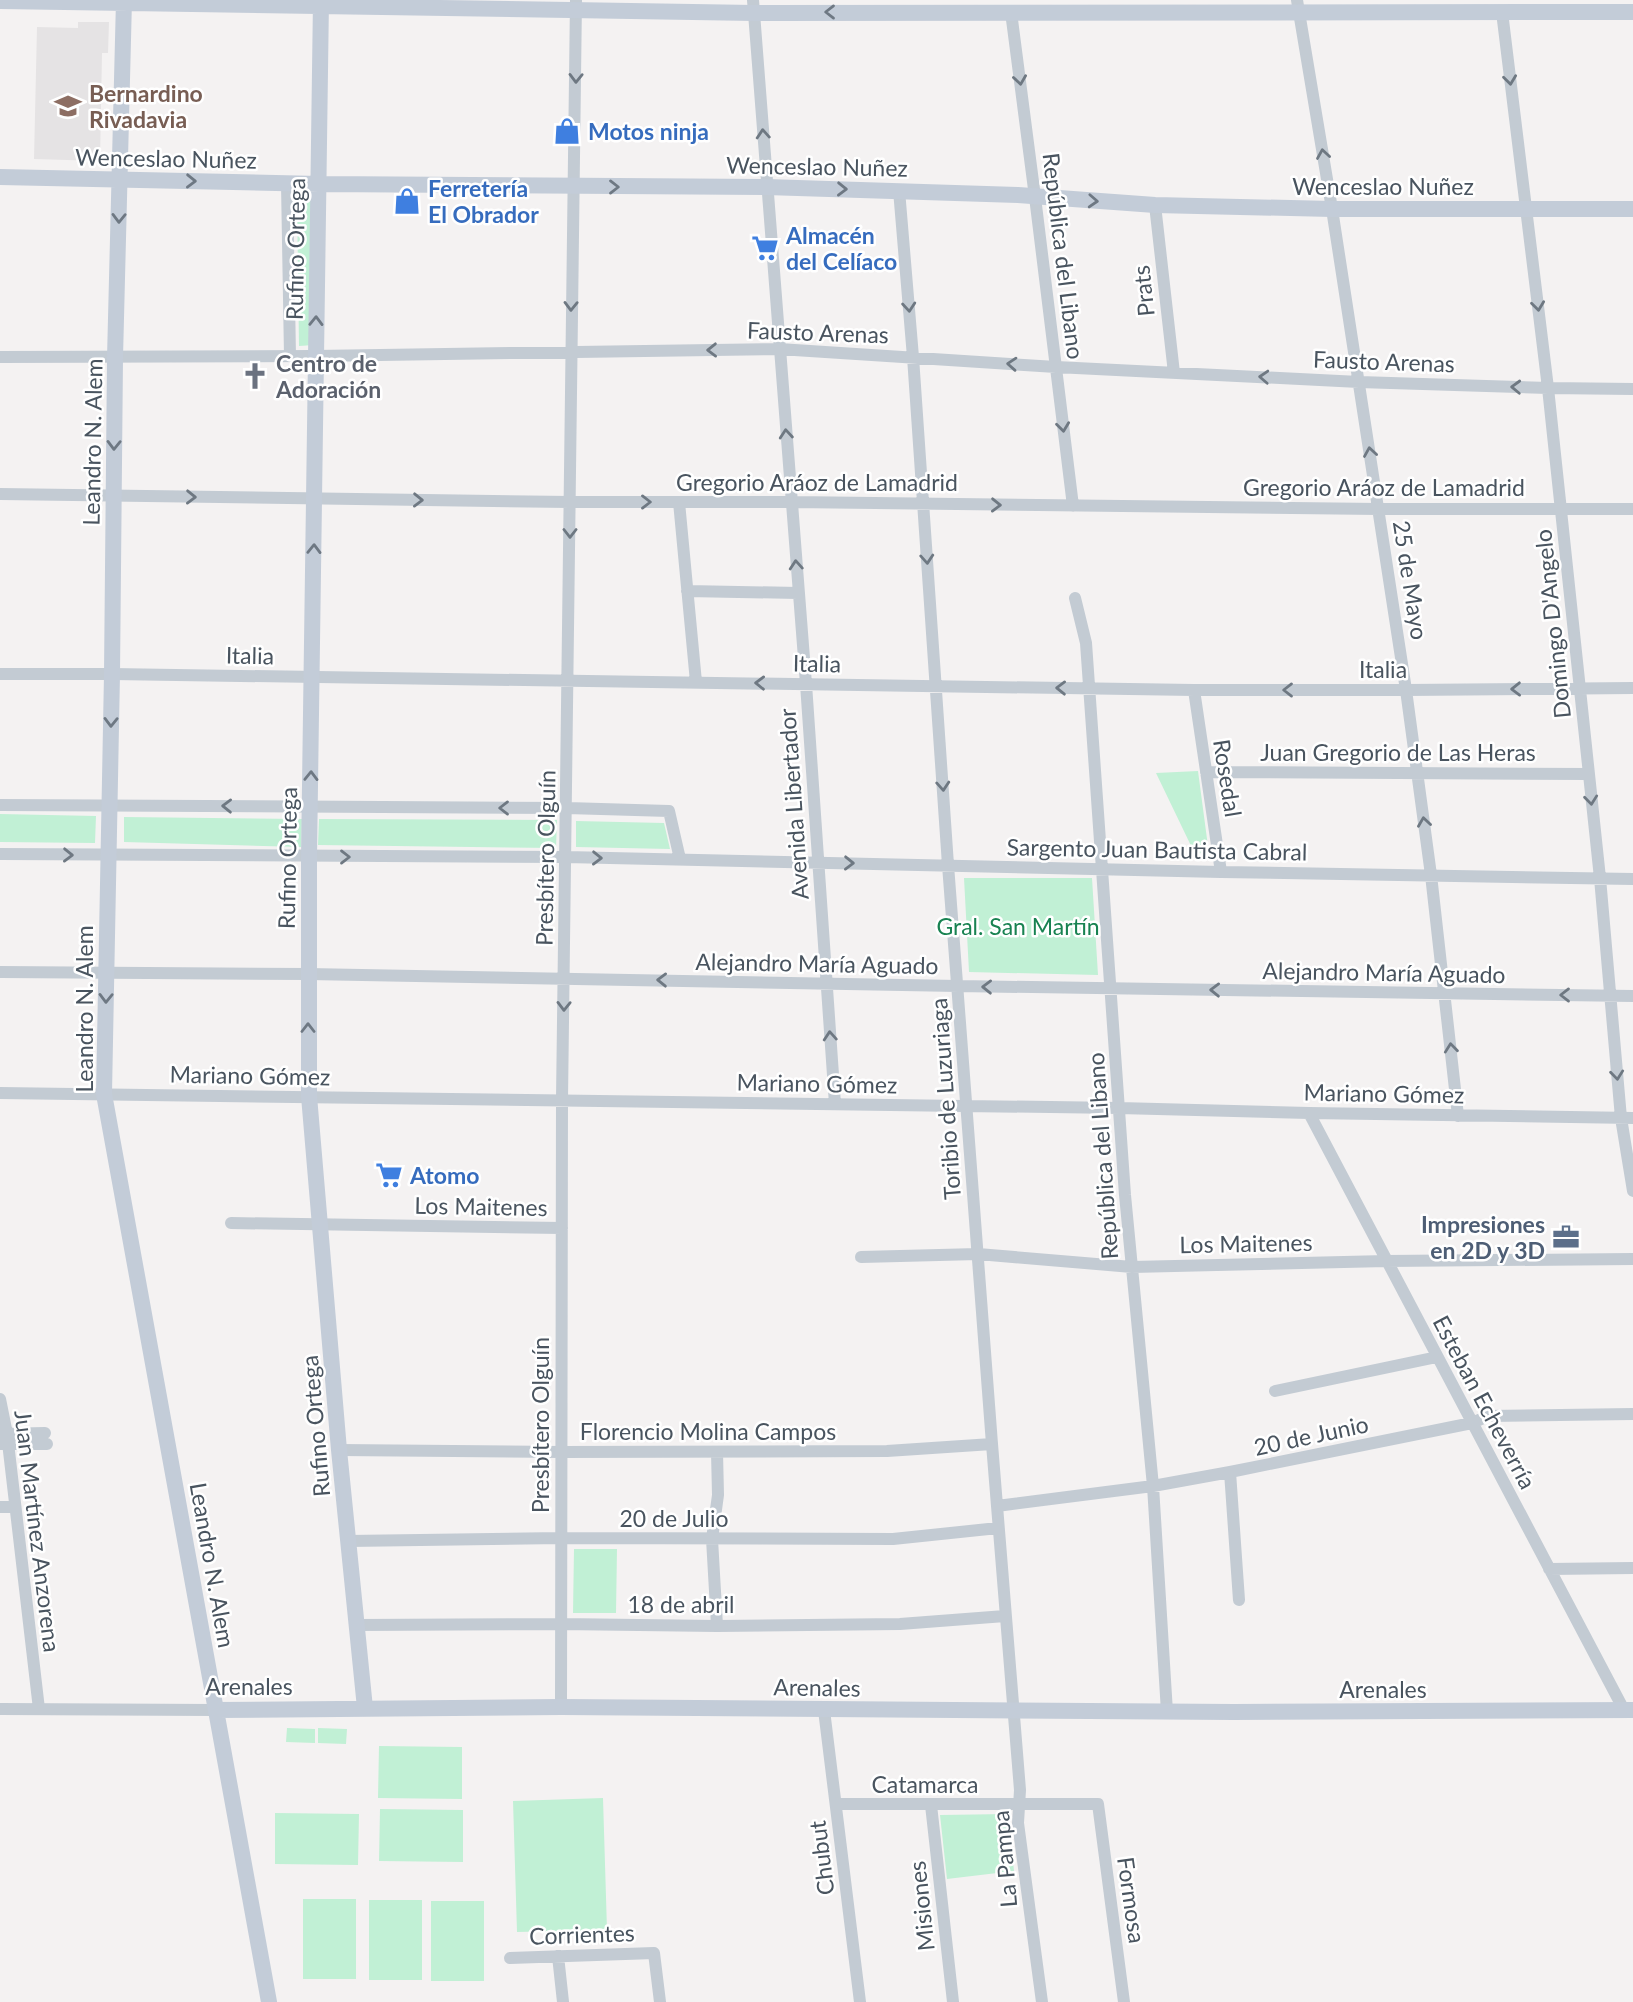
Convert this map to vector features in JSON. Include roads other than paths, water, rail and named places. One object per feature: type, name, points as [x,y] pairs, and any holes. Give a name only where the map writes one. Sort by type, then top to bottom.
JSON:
[{"type":"street","points":[[0,1],[942,6],[1011,12],[1298,6],[1485,6],[1502,12],[1633,12]]},
{"type":"street","name":"Leandro N. Alem","points":[[124,1],[115,358],[104,1094],[269,2002]]},
{"type":"street","name":"Rufino Ortega","points":[[322,3],[309,857],[309,1096],[365,1708]]},
{"type":"street","name":"Presbítero Olguín","points":[[561,1707],[562,1100],[576,5]]},
{"type":"street","name":"Avenida Libertador","points":[[753,6],[806,684],[835,1104]]},
{"type":"street","name":"25 de Mayo","points":[[1298,6],[1406,690],[1432,875],[1458,1116]]},
{"type":"street","name":"República del Libano","points":[[1011,12],[1073,506]]},
{"type":"street","name":"Domingo D'Angelo","points":[[1502,12],[1548,388],[1600,878],[1609,995],[1627,1118],[1633,1191]]},
{"type":"street","name":"Wenceslao Nuñez","points":[[0,177],[287,184],[766,187],[1035,197],[1155,205],[1332,209],[1633,209]]},
{"type":"street","name":"Rufino Ortega","points":[[287,184],[290,356]]},
{"type":"street","name":"Toribio de Luzuriaga","points":[[899,191],[1012,1711]]},
{"type":"street","name":"Prats","points":[[1155,205],[1174,373]]},
{"type":"street","name":"Fausto Arenas","points":[[0,357],[315,356],[779,349],[1056,367],[1359,382],[1633,389]]},
{"type":"street","name":"Gregorio Aráoz de Lamadrid","points":[[0,494],[570,502],[1633,509]]},
{"type":"street","points":[[679,502],[696,682]]},
{"type":"street","points":[[687,591],[799,593]]},
{"type":"street","name":"República del Libano","points":[[1075,598],[1086,643],[1090,689],[1119,1108],[1153,1486],[1167,1712]]},
{"type":"street","name":"Italia","points":[[0,674],[1194,690],[1633,688]]},
{"type":"street","name":"Rosedal","points":[[1194,690],[1221,872]]},
{"type":"street","name":"Juan Gregorio de Las Heras","points":[[1206,772],[1589,774]]},
{"type":"street","points":[[0,805],[669,811],[680,859]]},
{"type":"street","name":"Sargento Juan Bautista Cabral","points":[[0,854],[566,857],[1633,879]]},
{"type":"street","name":"Alejandro María Aguado","points":[[0,972],[308,974],[1633,996]]},
{"type":"street","name":"Mariano Gómez","points":[[0,1093],[1119,1108],[1627,1118]]},
{"type":"street","name":"Esteban Echeverría","points":[[1309,1113],[1549,1569],[1629,1710]]},
{"type":"street","name":"Los Maitenes","points":[[232,1223],[562,1228]]},
{"type":"street","name":"Los Maitenes","points":[[861,1257],[978,1254],[1132,1267],[1633,1259]]},
{"type":"street","points":[[1275,1391],[1437,1357]]},
{"type":"street","name":"Juan Martínez Anzorena","points":[[0,1399],[39,1709]]},
{"type":"street","name":"20 de Junio","points":[[997,1506],[1153,1486],[1230,1472],[1472,1423],[1488,1416],[1633,1415]]},
{"type":"street","points":[[4,1439],[46,1439]]},
{"type":"street","name":"Florencio Molina Campos","points":[[340,1450],[887,1451],[992,1444]]},
{"type":"street","points":[[717,1452],[718,1495],[712,1539],[717,1626]]},
{"type":"street","points":[[1230,1472],[1239,1600]]},
{"type":"street","points":[[0,1507],[15,1507]]},
{"type":"street","name":"20 de Julio","points":[[348,1541],[561,1538],[892,1539],[998,1528]]},
{"type":"street","points":[[1549,1569],[1633,1568]]},
{"type":"street","name":"18 de abril","points":[[356,1626],[900,1624],[1005,1616]]},
{"type":"street","name":"Arenales","points":[[0,1709],[561,1707],[1167,1712],[1629,1710]]},
{"type":"street","name":"Chubut","points":[[824,1710],[860,2002]]},
{"type":"street","name":"La Pampa","points":[[1012,1711],[1020,1790],[1018,1823],[1042,2002]]},
{"type":"street","name":"Catamarca","points":[[836,1804],[1098,1804]]},
{"type":"street","name":"Formosa","points":[[1098,1804],[1124,2002]]},
{"type":"street","name":"Misiones","points":[[931,1805],[953,2002]]},
{"type":"street","name":"Corrientes","points":[[510,1958],[654,1953],[660,2002]]},
{"type":"street","points":[[558,1956],[563,2002]]},
{"type":"place","name":"Bernardino Rivadavia","points":[[68,106]]},
{"type":"place","name":"Motos ninja","points":[[567,131]]},
{"type":"place","name":"Ferretería El Obrador","points":[[407,201]]},
{"type":"place","name":"Almacén del Celíaco","points":[[765,248]]},
{"type":"place","name":"Centro de Adoración","points":[[255,376]]},
{"type":"place","name":"Atomo","points":[[389,1175]]},
{"type":"place","name":"Impresiones en 2D y 3D","points":[[1566,1237]]},
{"type":"park label","name":"Gral. San Martín","points":[[1018,926]]}]
